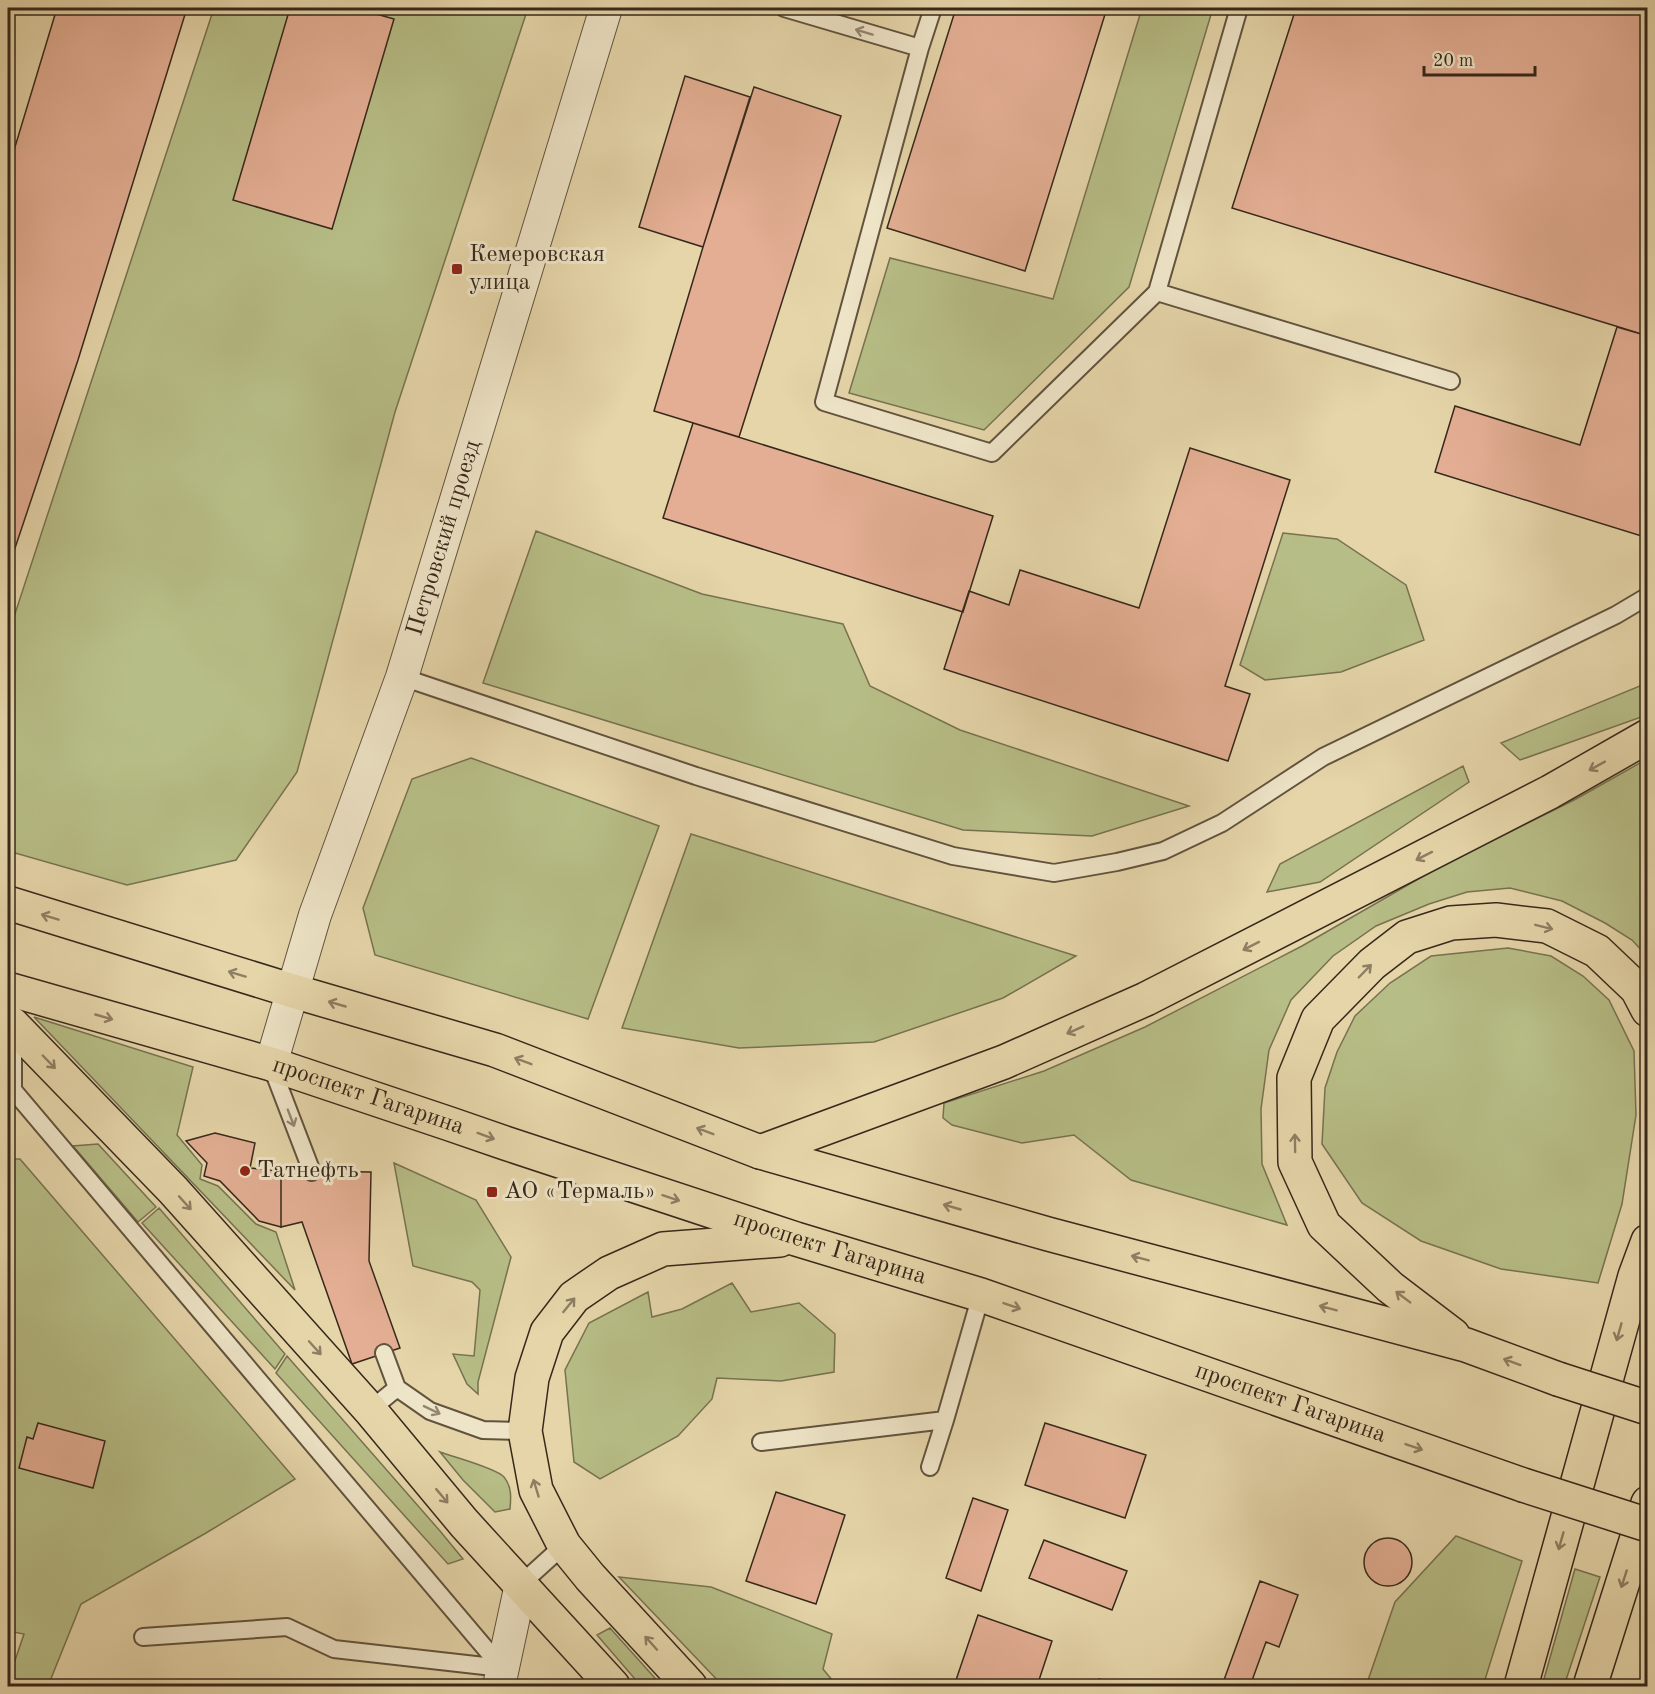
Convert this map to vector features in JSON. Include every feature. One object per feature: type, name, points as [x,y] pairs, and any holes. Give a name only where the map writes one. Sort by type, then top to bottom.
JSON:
[{"type":"main road","points":[[760,1152],[1004,1062],[1154,995],[1550,792],[1647,736]]},
{"type":"main road","points":[[8,903],[293,991],[495,1050],[760,1152],[1048,1234],[1466,1345],[1558,1379],[1647,1408]]},
{"type":"main road","points":[[1466,1345],[1390,1287],[1324,1224],[1295,1162],[1294,1078],[1318,1019],[1372,964],[1407,937],[1451,923],[1496,920],[1547,926],[1598,951],[1637,989],[1647,1010]]},
{"type":"main road","name":"проспект Гагарина","points":[[8,989],[271,1064],[796,1239],[981,1295],[1523,1485],[1647,1525]]},
{"type":"main road","points":[[10,1023],[174,1190],[370,1410],[464,1523],[613,1686]]},
{"type":"main road","points":[[1635,1276],[1647,1216]]},
{"type":"main road","points":[[690,1686],[564,1545],[536,1490],[525,1431],[531,1378],[547,1332],[574,1297],[609,1273],[663,1250],[796,1239]]},
{"type":"main road","points":[[1521,1686],[1635,1276],[1647,1241]]},
{"type":"main road","points":[[1590,1686],[1647,1503]]},
{"type":"street","name":"Петровский проезд","points":[[271,1064],[315,915],[402,677],[606,8]]},
{"type":"street","points":[[500,1677],[521,1584]]},
{"type":"lane","points":[[784,8],[920,48]]},
{"type":"lane","points":[[933,8],[920,48],[824,402],[992,453],[1157,292],[1239,8]]},
{"type":"lane","points":[[1157,292],[1451,381]]},
{"type":"lane","points":[[402,677],[696,776],[953,856],[1054,873],[1163,851],[1222,823],[1323,757],[1616,615],[1647,596]]},
{"type":"lane","points":[[10,1023],[10,1092],[500,1677]]},
{"type":"lane","points":[[271,1064],[312,1172]]},
{"type":"lane","points":[[930,1467],[981,1295]]},
{"type":"lane","points":[[384,1353],[397,1388],[430,1411],[483,1430],[525,1431]]},
{"type":"lane","points":[[370,1410],[397,1388]]},
{"type":"lane","points":[[761,1442],[945,1420]]},
{"type":"lane","points":[[521,1584],[564,1545]]},
{"type":"lane","points":[[143,1637],[287,1628],[334,1649],[500,1677]]},
{"type":"green space","points":[[214,8],[528,8],[395,412],[297,772],[236,860],[127,885],[8,851],[8,635]]},
{"type":"green space","points":[[1142,8],[1213,8],[1129,287],[984,430],[849,393],[890,258],[1053,299]]},
{"type":"green space","points":[[536,531],[702,594],[843,624],[870,686],[960,730],[1189,806],[1092,836],[963,830],[483,683]]},
{"type":"green space","points":[[1283,533],[1337,539],[1406,585],[1424,640],[1341,672],[1265,680],[1240,665]]},
{"type":"green space","points":[[1647,683],[1647,715],[1520,760],[1501,743]]},
{"type":"green space","points":[[471,758],[659,826],[588,1019],[375,955],[363,908],[412,779]]},
{"type":"green space","points":[[1647,759],[1647,956],[1632,940],[1562,901],[1510,888],[1467,892],[1429,904],[1376,926],[1333,956],[1291,1000],[1269,1050],[1261,1109],[1262,1164],[1287,1225],[1131,1180],[1074,1135],[1022,1143],[952,1125],[943,1118],[944,1103],[1044,1071],[1145,1027],[1302,946],[1439,867],[1576,799]]},
{"type":"green space","points":[[1463,766],[1469,782],[1320,882],[1267,892],[1280,864]]},
{"type":"green space","points":[[691,834],[1076,956],[1003,998],[874,1042],[739,1048],[622,1028]]},
{"type":"green space","points":[[1508,948],[1551,956],[1583,976],[1609,1000],[1634,1051],[1636,1115],[1622,1204],[1598,1283],[1501,1269],[1421,1241],[1362,1203],[1322,1144],[1325,1088],[1337,1052],[1355,1016],[1390,983],[1431,956]]},
{"type":"green space","points":[[34,1017],[193,1067],[177,1135],[202,1165],[200,1179],[218,1186],[256,1224],[276,1232],[295,1290]]},
{"type":"green space","points":[[98,1144],[156,1207],[138,1222],[73,1146]]},
{"type":"green space","points":[[8,1159],[20,1159],[295,1479],[81,1604],[48,1686],[8,1686],[24,1634],[8,1631]]},
{"type":"green space","points":[[394,1163],[476,1200],[511,1257],[478,1382],[478,1394],[467,1384],[453,1354],[474,1356],[480,1290],[472,1282],[413,1266]]},
{"type":"green space","points":[[159,1208],[285,1354],[275,1369],[142,1223]]},
{"type":"green space","points":[[732,1283],[751,1312],[799,1303],[835,1334],[834,1372],[781,1381],[717,1378],[712,1399],[678,1436],[600,1479],[574,1462],[565,1370],[589,1323],[648,1292],[652,1317],[682,1309]]},
{"type":"green space","points":[[287,1356],[463,1559],[448,1564],[276,1373]]},
{"type":"green space","points":[[440,1452],[484,1466],[504,1477],[510,1489],[510,1509],[495,1512],[463,1480]]},
{"type":"green space","points":[[1456,1536],[1522,1561],[1483,1686],[1366,1686],[1395,1602]]},
{"type":"green space","points":[[1575,1569],[1600,1577],[1564,1686],[1542,1686]]},
{"type":"green space","points":[[619,1577],[711,1587],[832,1634],[823,1669],[837,1686],[723,1686]]},
{"type":"green space","points":[[610,1628],[662,1686],[641,1686],[597,1635]]},
{"type":"building","points":[[57,8],[187,8],[78,360],[8,569],[8,170]]},
{"type":"building","points":[[290,8],[355,8],[394,19],[332,229],[233,200]]},
{"type":"building","points":[[956,8],[1107,8],[1025,271],[887,228]]},
{"type":"building","points":[[1296,8],[1648,8],[1648,336],[1232,208]]},
{"type":"building","points":[[685,76],[750,97],[703,247],[639,227]]},
{"type":"building","points":[[754,87],[841,116],[739,437],[654,411]]},
{"type":"building","points":[[1617,327],[1648,336],[1648,538],[1435,472],[1455,406],[1580,445]]},
{"type":"building","points":[[693,423],[993,516],[963,612],[663,518]]},
{"type":"building","points":[[1190,448],[1290,480],[1225,686],[1250,694],[1228,761],[944,669],[969,591],[1009,605],[1020,570],[1139,608]]},
{"type":"building","points":[[215,1133],[255,1143],[250,1168],[281,1171],[281,1227],[259,1221],[220,1181],[204,1176],[207,1163],[186,1141]]},
{"type":"building","points":[[281,1171],[371,1172],[369,1261],[400,1348],[352,1364],[302,1222],[281,1227]]},
{"type":"building","points":[[38,1423],[105,1441],[93,1488],[19,1468],[27,1437],[33,1439]]},
{"type":"building","points":[[1045,1423],[1146,1455],[1125,1518],[1025,1485]]},
{"type":"building","points":[[776,1492],[845,1515],[816,1604],[746,1581]]},
{"type":"building","points":[[973,1498],[1008,1510],[981,1591],[946,1578]]},
{"type":"building","points":[[1383,1538],[1393,1538],[1405,1545],[1412,1557],[1412,1567],[1405,1579],[1393,1586],[1383,1586],[1368,1575],[1364,1567],[1364,1557],[1375,1542]]},
{"type":"building","points":[[1044,1540],[1127,1571],[1112,1610],[1029,1578]]},
{"type":"building","points":[[1260,1581],[1298,1595],[1279,1647],[1266,1642],[1250,1686],[1242,1686],[1224,1680]]},
{"type":"building","points":[[978,1615],[1052,1641],[1037,1686],[954,1686]]},
{"type":"building","points":[[1099,1679],[1121,1686],[1096,1686]]},
{"type":"place","name":"Кемеровская улица","points":[[457,269]]},
{"type":"place","name":"Татнефть","points":[[245,1171]]},
{"type":"place","name":"АО «Термаль»","points":[[492,1192]]}]
